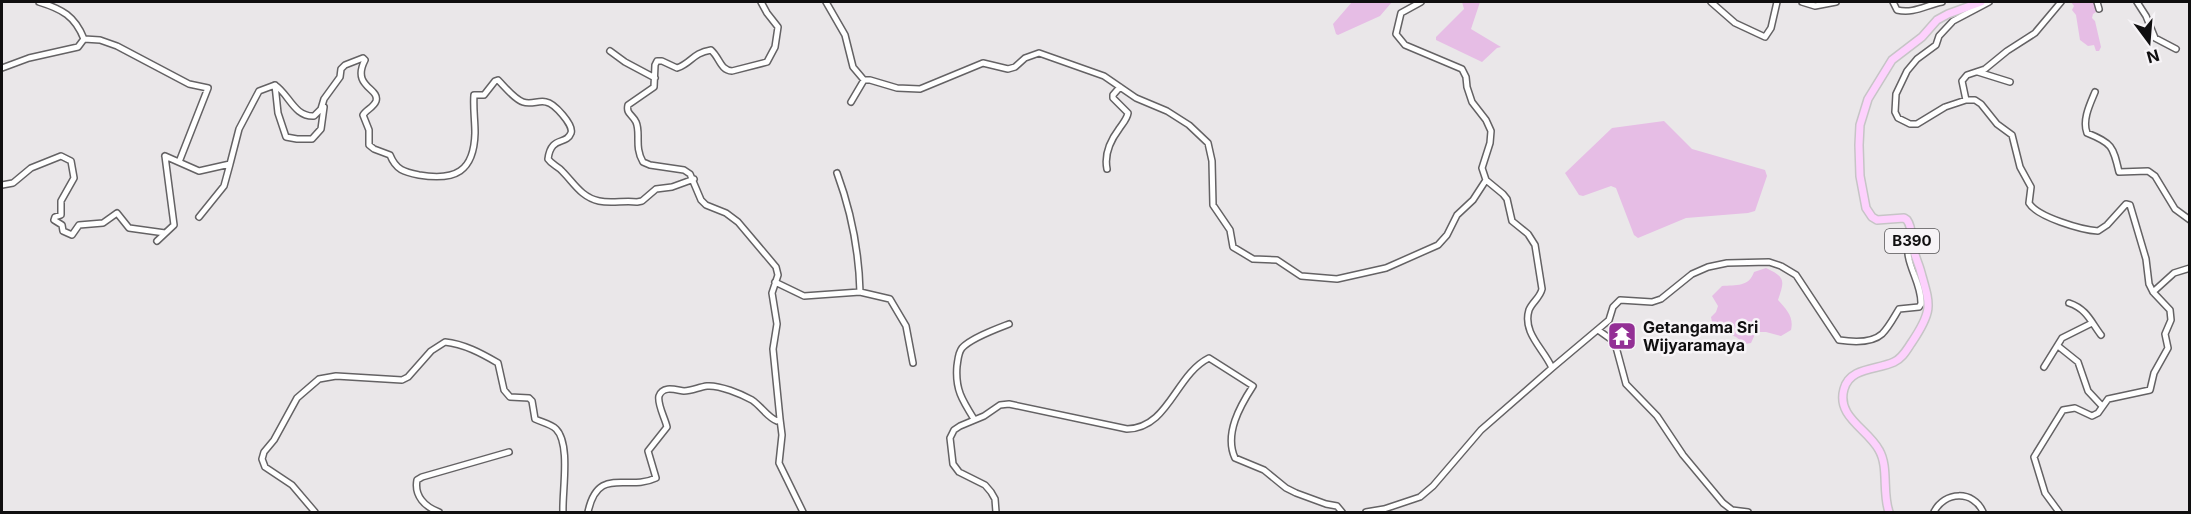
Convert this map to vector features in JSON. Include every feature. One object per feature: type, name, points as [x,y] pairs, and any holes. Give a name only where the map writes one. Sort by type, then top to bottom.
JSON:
[{"type":"main road","name":"B390","points":[[1889,513],[1882,455],[1874,441],[1850,418],[1842,398],[1844,387],[1853,376],[1892,363],[1903,356],[1927,316],[1928,298],[1907,220],[1904,218],[1877,219],[1872,217],[1866,208],[1860,176],[1861,120],[1871,92],[1897,55],[1922,37],[1943,16],[1981,2]]},
{"type":"street","points":[[39,2],[54,6],[74,20],[79,25],[84,39]]},
{"type":"street","points":[[762,2],[778,27],[775,47],[767,62],[732,72],[727,71],[711,50],[698,52],[677,68],[657,61],[654,87],[627,108],[628,113],[636,120],[639,155],[643,162],[684,170],[693,179],[701,200],[738,222],[776,267],[778,276],[771,293],[777,324],[772,350],[782,435],[779,463],[802,506],[803,513]]},
{"type":"street","points":[[826,2],[845,35],[853,67],[864,80],[897,88],[920,89],[983,63],[1008,69],[1015,68],[1025,58],[1039,53],[1104,76],[1136,98],[1167,111],[1189,125],[1208,143],[1212,161],[1213,205],[1230,230],[1233,247],[1259,260],[1277,260],[1301,276],[1337,279],[1386,268],[1438,245],[1447,235],[1457,215],[1473,200],[1486,180]]},
{"type":"street","points":[[1421,2],[1401,13],[1396,34],[1405,45],[1462,69],[1466,77],[1472,102],[1486,120],[1491,131],[1490,143],[1482,168],[1486,180],[1503,194],[1512,221],[1528,234],[1536,245],[1542,289],[1541,295],[1529,309],[1528,321],[1534,341],[1552,368]]},
{"type":"street","points":[[1711,2],[1735,23],[1765,37],[1771,28],[1777,2]]},
{"type":"street","points":[[1802,2],[1815,6],[1836,2]]},
{"type":"street","points":[[1893,2],[1897,10],[1904,12],[1915,11],[1942,2]]},
{"type":"street","points":[[1989,2],[1953,21],[1939,36],[1936,45],[1917,59],[1907,71],[1896,94],[1894,112],[1898,118],[1910,124],[1917,124],[1945,107],[1966,100],[1975,100],[1997,124],[2012,135],[2020,167],[2031,187],[2029,203],[2036,211],[2066,223],[2098,231],[2107,225],[2126,204],[2130,205],[2146,259],[2149,284],[2153,292],[2170,310],[2171,320],[2165,334],[2168,348],[2154,373],[2152,388],[2108,399],[2098,413],[2092,416],[2075,408],[2063,410],[2034,457],[2045,493],[2059,513]]},
{"type":"street","points":[[1966,100],[1962,81],[1968,75],[1985,69],[2035,33],[2061,2]]},
{"type":"street","points":[[2097,2],[2099,9]]},
{"type":"street","points":[[2137,2],[2155,38],[2176,49]]},
{"type":"street","points":[[2,68],[29,58],[78,47],[84,39]]},
{"type":"street","points":[[84,39],[100,40],[117,46],[189,84],[208,88],[179,162]]},
{"type":"street","points":[[610,51],[655,78]]},
{"type":"street","points":[[275,85],[282,90],[299,113],[308,117],[314,116],[340,77],[341,69],[363,58],[365,60],[360,70],[361,80],[376,96],[375,104],[363,115],[369,130],[369,145],[390,155],[393,163],[403,172],[432,177],[450,175],[465,169],[468,165],[475,133],[474,96],[484,95],[498,80],[519,100],[526,103],[547,102],[556,107],[572,127],[572,132],[568,137],[553,144],[549,150],[548,159],[561,169],[574,186],[586,196],[598,201],[637,202],[642,201],[656,189],[672,187],[693,179]]},
{"type":"street","points":[[1978,72],[2010,82]]},
{"type":"street","points":[[851,102],[864,80]]},
{"type":"street","points":[[275,85],[278,113],[286,137],[297,140],[312,139],[321,129],[324,99]]},
{"type":"street","points":[[199,217],[224,186],[239,129],[259,91],[275,85]]},
{"type":"street","points":[[1107,169],[1107,150],[1116,132],[1128,117],[1128,112],[1113,98],[1120,87]]},
{"type":"street","points":[[2095,92],[2088,109],[2085,129],[2087,133],[2109,142],[2116,155],[2119,172],[2144,170],[2155,176],[2175,209],[2190,220]]},
{"type":"street","points":[[2,186],[13,183],[31,168],[61,156],[71,161],[74,178],[61,201],[61,215],[54,220],[62,225],[63,231],[72,235],[79,225],[103,223],[117,213],[129,228],[165,233]]},
{"type":"street","points":[[158,241],[174,225],[165,156],[199,171],[230,164]]},
{"type":"street","points":[[837,173],[844,193],[859,262],[860,292]]},
{"type":"street","points":[[1366,513],[1420,496],[1433,486],[1481,430],[1609,320],[1613,307],[1620,300],[1653,302],[1661,299],[1692,274],[1708,267],[1727,263],[1769,262],[1781,266],[1796,275],[1839,340],[1852,342],[1875,338],[1882,334],[1899,309],[1919,307],[1921,304],[1922,296],[1907,253],[1912,234]]},
{"type":"street","points":[[2153,292],[2174,273],[2190,268]]},
{"type":"street","points":[[775,282],[804,296],[860,292],[890,299],[906,326],[913,363]]},
{"type":"street","points":[[2069,303],[2090,316],[2101,335]]},
{"type":"street","points":[[2044,367],[2062,338],[2092,323]]},
{"type":"street","points":[[974,419],[962,400],[956,381],[958,356],[962,348],[971,341],[1009,324]]},
{"type":"street","points":[[1598,330],[1612,340],[1616,347],[1626,384],[1657,416],[1683,455],[1723,503],[1732,510],[1748,513]]},
{"type":"street","points":[[315,513],[292,485],[265,467],[262,459],[297,398],[319,379],[336,376],[402,380],[408,377],[431,351],[444,342],[457,343],[498,363],[504,390],[510,397],[529,398],[532,401],[535,419],[555,428],[560,435],[566,465],[562,498],[563,513]]},
{"type":"street","points":[[2058,346],[2078,362],[2088,391],[2102,406]]},
{"type":"street","points":[[996,513],[995,499],[991,492],[958,472],[953,464],[950,438],[954,430],[984,416],[1000,405],[1009,404],[1127,429],[1138,429],[1163,411],[1181,382],[1209,358],[1252,386],[1241,405],[1234,424],[1231,444],[1235,458],[1264,470],[1296,493],[1337,506],[1342,513]]},
{"type":"street","points":[[588,513],[594,496],[603,486],[614,482],[648,482],[656,478],[648,451],[667,427],[658,399],[660,392],[669,388],[687,391],[709,386],[735,393],[752,401],[772,419],[777,421],[780,419]]},
{"type":"street","points":[[439,513],[423,504],[416,488],[417,480],[509,452]]},
{"type":"street","points":[[1934,513],[1941,501],[1951,497],[1965,496],[1973,498],[1980,504],[1983,513]]},
{"type":"shaded area","points":[[1352,2],[1392,2],[1380,16],[1338,35],[1333,24]]},
{"type":"shaded area","points":[[1462,2],[1480,2],[1471,29],[1501,47],[1482,62],[1436,40],[1436,37],[1464,9]]},
{"type":"shaded area","points":[[2071,2],[2095,2],[2096,12],[2092,18],[2095,21],[2101,47],[2099,51],[2096,51],[2094,45],[2088,46],[2080,40],[2076,15],[2072,10],[2074,6]]},
{"type":"shaded area","points":[[1664,121],[1692,149],[1765,170],[1767,176],[1755,211],[1686,218],[1638,238],[1634,235],[1616,188],[1611,186],[1583,196],[1579,195],[1565,173],[1612,128]]},
{"type":"shaded area","points":[[1766,268],[1782,280],[1778,300],[1791,317],[1791,330],[1781,336],[1756,332],[1751,343],[1745,344],[1736,337],[1713,327],[1711,317],[1718,306],[1712,296],[1722,286],[1745,283],[1754,272]]},
{"type":"place","name":"Getangama Sri Wijyaramaya","points":[[1622,336]]}]
